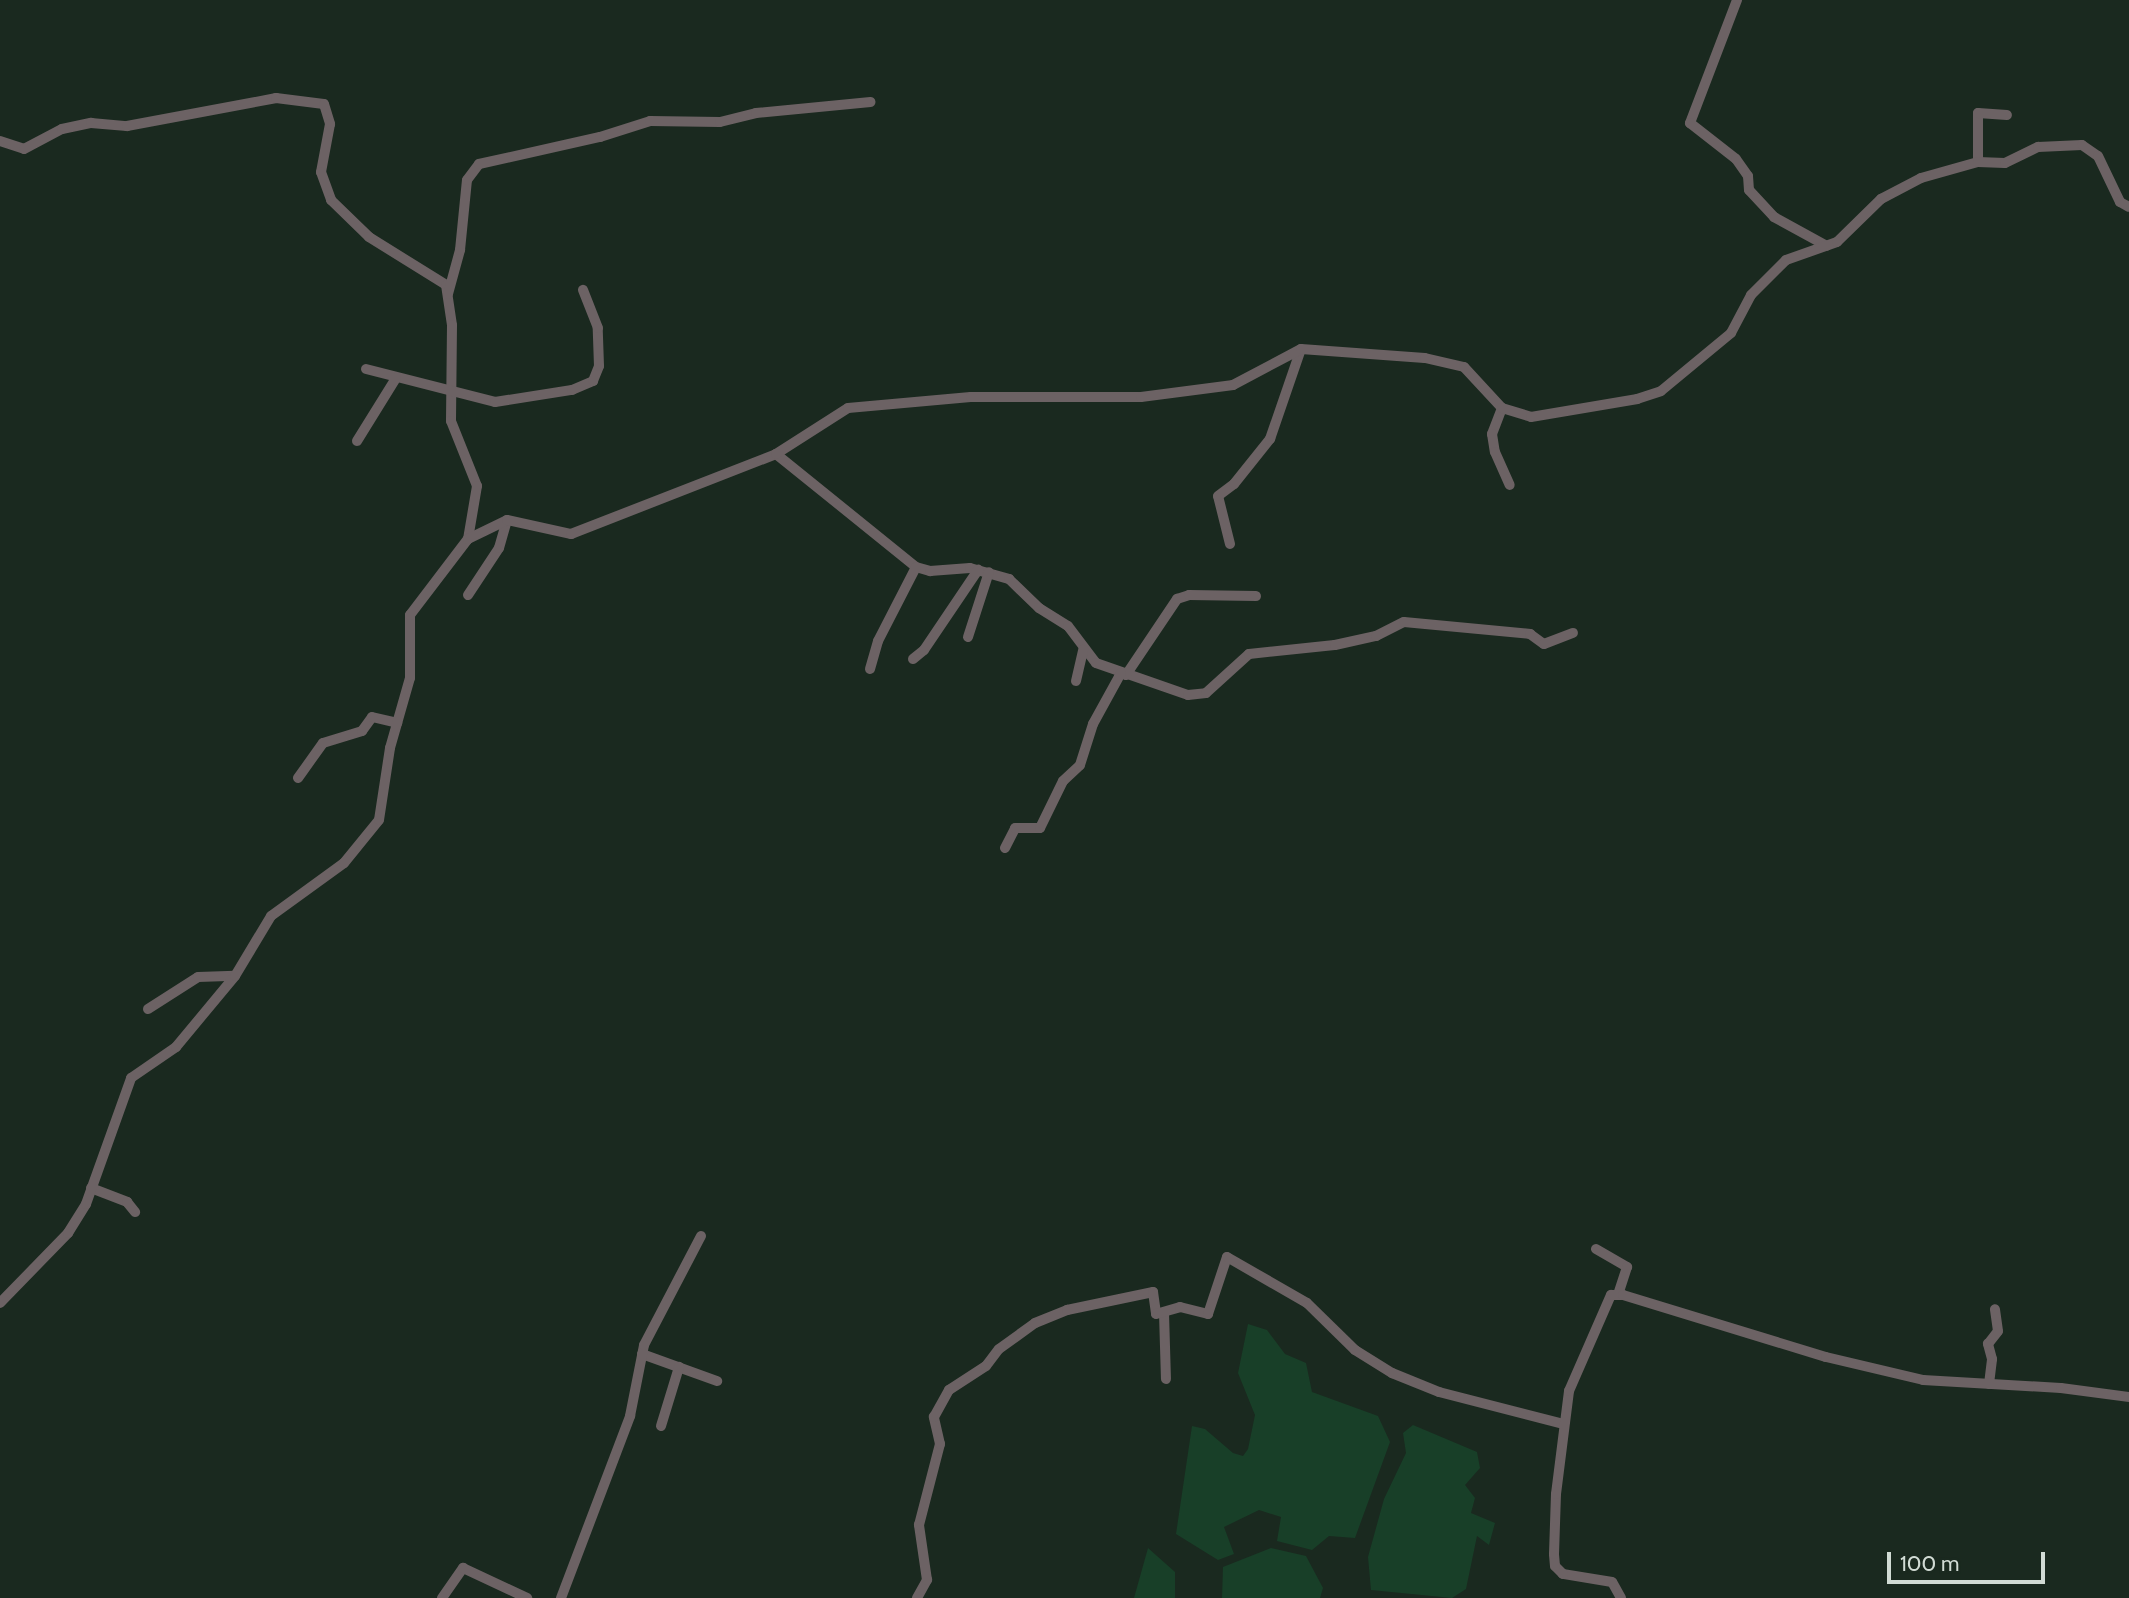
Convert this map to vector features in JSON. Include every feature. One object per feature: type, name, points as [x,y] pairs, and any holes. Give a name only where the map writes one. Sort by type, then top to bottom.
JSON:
[{"type":"street","points":[[1737,0],[1690,123],[1736,159],[1748,176],[1749,190],[1774,217],[1827,246]]},
{"type":"street","points":[[0,141],[24,149],[51,132],[79,125],[127,126],[276,98],[320,102],[330,116],[321,172],[331,200],[378,243],[439,278],[448,294]]},
{"type":"street","points":[[0,1303],[68,1233],[91,1188],[131,1077],[176,1046],[235,976],[271,916],[344,863],[379,820],[397,723],[410,678],[410,615],[468,538],[477,486],[453,429],[450,394],[448,294],[460,250],[467,180],[479,164],[600,137],[650,121],[720,122],[757,113],[870,102]]},
{"type":"street","points":[[1978,162],[1978,113],[2007,115]]},
{"type":"street","points":[[468,538],[507,520],[570,534],[776,454],[848,408],[971,397],[1141,397],[1233,385],[1301,349],[1425,358],[1464,368],[1502,408],[1531,417],[1661,391],[1731,333],[1751,295],[1786,260],[1837,242],[1881,199],[1922,178],[1978,162],[2005,163],[2038,148],[2082,145],[2098,156],[2120,202],[2129,207]]},
{"type":"street","points":[[366,369],[450,394],[509,402],[572,390],[593,381],[599,366],[599,335],[583,290]]},
{"type":"street","points":[[1230,544],[1217,496],[1220,490],[1232,487],[1270,439],[1301,349]]},
{"type":"street","points":[[357,441],[396,378]]},
{"type":"street","points":[[1502,408],[1492,434],[1495,452],[1510,485]]},
{"type":"street","points":[[776,454],[916,567],[983,571],[1009,579],[1039,608],[1068,626],[1096,663],[1198,697],[1249,654],[1335,645],[1376,636],[1404,622],[1530,634],[1544,644],[1573,633]]},
{"type":"street","points":[[468,595],[499,548],[507,520]]},
{"type":"street","points":[[870,669],[878,642],[916,567]]},
{"type":"street","points":[[968,637],[983,571]]},
{"type":"street","points":[[913,659],[924,650],[983,571]]},
{"type":"street","points":[[1005,848],[1015,828],[1040,828],[1063,781],[1080,765],[1094,724],[1123,674],[1177,599],[1189,595],[1256,596]]},
{"type":"street","points":[[1076,681],[1083,649]]},
{"type":"street","points":[[298,778],[323,743],[362,731],[372,718],[397,723]]},
{"type":"street","points":[[148,1009],[198,977],[235,976]]},
{"type":"street","points":[[91,1188],[127,1202],[135,1212]]},
{"type":"street","points":[[561,1598],[631,1416],[642,1353],[701,1236]]},
{"type":"street","points":[[1596,1249],[1627,1267],[1618,1294],[1605,1303],[1570,1391],[1556,1494],[1555,1566],[1563,1574],[1612,1582],[1621,1598]]},
{"type":"street","points":[[918,1598],[927,1580],[919,1525],[940,1440],[934,1417],[949,1390],[986,1366],[999,1349],[1035,1323],[1067,1310],[1153,1292],[1156,1314],[1180,1307],[1208,1314],[1225,1258],[1230,1258],[1307,1303],[1355,1350],[1392,1374],[1439,1392],[1564,1424]]},
{"type":"street","points":[[1618,1294],[1923,1380],[2129,1397]]},
{"type":"street","points":[[1989,1384],[1992,1358],[1988,1344],[1998,1333],[1996,1309]]},
{"type":"street","points":[[1164,1312],[1166,1379]]},
{"type":"street","points":[[642,1353],[718,1381]]},
{"type":"street","points":[[661,1426],[678,1367]]},
{"type":"street","points":[[442,1598],[463,1568],[527,1598]]},
{"type":"green space","points":[[1248,1324],[1267,1330],[1285,1354],[1306,1363],[1312,1392],[1378,1416],[1390,1442],[1355,1538],[1329,1536],[1312,1550],[1277,1541],[1281,1517],[1259,1510],[1224,1527],[1234,1554],[1218,1560],[1176,1534],[1192,1426],[1205,1429],[1233,1453],[1243,1456],[1248,1449],[1255,1415],[1238,1373]]},
{"type":"green space","points":[[1413,1425],[1477,1452],[1480,1468],[1465,1485],[1475,1498],[1471,1513],[1495,1523],[1489,1545],[1477,1536],[1466,1589],[1452,1598],[1371,1590],[1368,1557],[1384,1499],[1406,1453],[1403,1433]]},
{"type":"green space","points":[[1148,1548],[1175,1572],[1175,1598],[1134,1598]]},
{"type":"green space","points":[[1271,1548],[1306,1556],[1323,1588],[1320,1598],[1222,1598],[1223,1567]]}]
